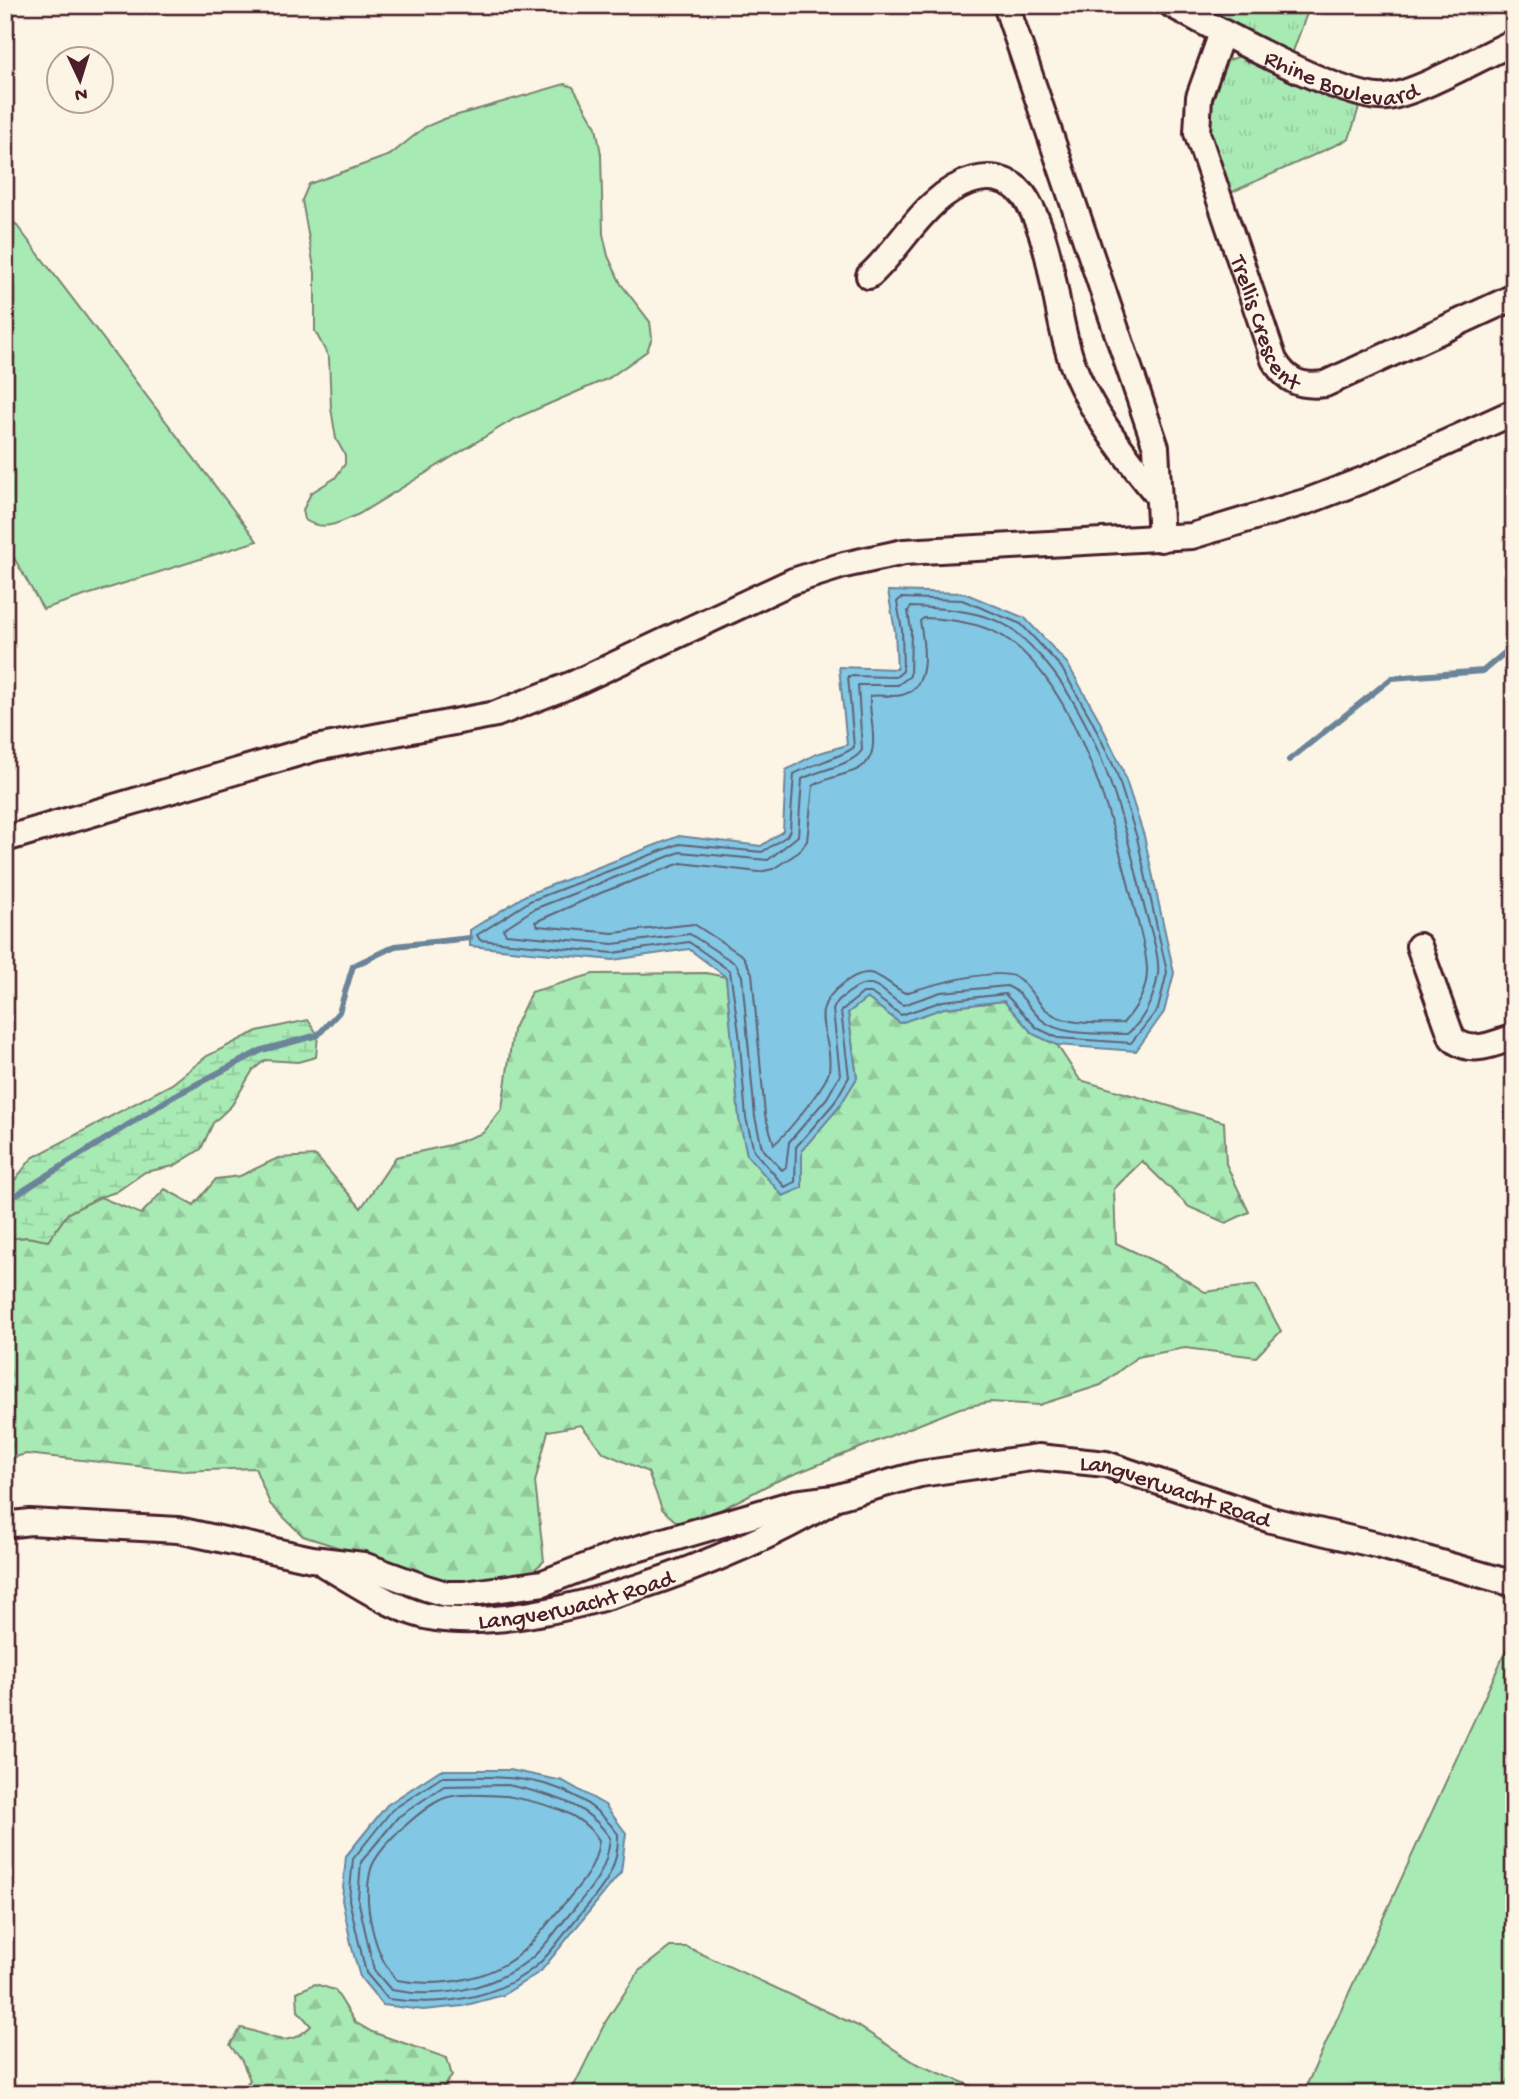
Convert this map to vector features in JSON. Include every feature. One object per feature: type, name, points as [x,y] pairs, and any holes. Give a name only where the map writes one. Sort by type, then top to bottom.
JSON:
[{"type":"street","points":[[1006,5],[1156,447],[1161,538]]},
{"type":"street","name":"Rhine Boulevard","points":[[1172,5],[1222,33],[1343,89],[1377,97],[1399,94],[1514,42]]},
{"type":"street","name":"Trellis Crescent","points":[[1222,33],[1199,97],[1198,132],[1274,360],[1289,380],[1300,384],[1325,384],[1514,297]]},
{"type":"street","points":[[869,276],[889,258],[936,202],[958,186],[989,177],[1002,179],[1016,187],[1027,201],[1037,223],[1067,349],[1085,392],[1135,468],[1158,496]]},
{"type":"street","points":[[5,839],[316,748],[496,714],[573,684],[793,581],[844,565],[904,552],[1192,536],[1308,501],[1368,478],[1514,412]]},
{"type":"street","points":[[1419,946],[1452,1038],[1460,1045],[1470,1048],[1484,1047],[1514,1037]]},
{"type":"street","name":"Langverwacht Road","points":[[5,1525],[30,1522],[178,1530],[312,1559],[363,1565],[446,1594],[513,1589],[543,1583],[616,1555],[794,1503],[834,1499],[920,1474],[1038,1457],[1076,1459],[1148,1476],[1271,1520],[1381,1546],[1514,1584]]},
{"type":"street","name":"Langverwacht Road","points":[[312,1559],[408,1609],[433,1618],[504,1620],[673,1575],[801,1519],[834,1499]]},
{"type":"green space","points":[[1194,5],[1310,5],[1292,54]]},
{"type":"green space","points":[[1245,54],[1360,104],[1349,139],[1228,194],[1207,133],[1205,115],[1224,62]]},
{"type":"green space","points":[[565,84],[573,87],[596,127],[601,154],[603,234],[608,256],[621,284],[650,322],[652,338],[647,351],[609,378],[514,419],[359,514],[325,526],[305,520],[303,510],[311,493],[335,478],[345,464],[345,455],[336,439],[331,408],[329,358],[315,331],[315,273],[302,200],[309,184],[390,155],[425,127],[444,119]]},
{"type":"green space","points":[[5,210],[257,541],[43,609],[5,542]]},
{"type":"green space","points":[[706,973],[726,977],[732,1034],[802,1188],[802,1150],[839,1107],[857,1078],[848,1012],[867,998],[900,1023],[944,1008],[1004,1001],[1033,1034],[1057,1045],[1080,1080],[1224,1122],[1226,1164],[1249,1212],[1226,1223],[1189,1207],[1142,1161],[1114,1189],[1116,1243],[1162,1265],[1205,1292],[1256,1285],[1281,1331],[1256,1357],[1185,1348],[1137,1357],[1101,1385],[1039,1405],[990,1402],[960,1408],[772,1483],[684,1529],[662,1509],[648,1472],[604,1453],[581,1425],[548,1431],[535,1482],[544,1561],[512,1590],[452,1595],[362,1555],[303,1536],[270,1504],[255,1468],[183,1471],[26,1454],[5,1460],[5,1239],[27,1237],[48,1241],[68,1213],[100,1197],[141,1214],[165,1189],[194,1205],[216,1179],[240,1176],[278,1158],[316,1156],[361,1208],[396,1157],[450,1145],[483,1133],[502,1109],[513,1030],[531,992],[593,974]]},
{"type":"green space","points":[[308,1020],[318,1035],[316,1057],[298,1062],[265,1060],[253,1070],[232,1105],[213,1123],[201,1149],[174,1166],[145,1172],[116,1192],[68,1213],[48,1241],[27,1237],[5,1239],[5,1186],[14,1181],[32,1158],[172,1084],[207,1056],[257,1031]]},
{"type":"green space","points":[[1514,1633],[1514,2094],[1303,2094],[1303,2093]]},
{"type":"green space","points":[[670,1947],[687,1947],[858,2026],[917,2064],[992,2094],[570,2094],[606,2021],[639,1971]]},
{"type":"green space","points":[[315,1984],[335,1990],[355,2022],[372,2032],[447,2058],[452,2076],[440,2091],[443,2094],[238,2094],[250,2080],[242,2061],[230,2045],[241,2028],[285,2040],[302,2034],[311,2026],[298,2011],[297,1992]]},
{"type":"water","points":[[888,591],[964,593],[1025,618],[1067,663],[1122,768],[1144,836],[1174,973],[1164,1012],[1136,1051],[1057,1045],[1033,1034],[1004,1001],[944,1008],[900,1023],[867,998],[848,1013],[857,1078],[839,1107],[802,1150],[802,1188],[783,1196],[747,1155],[739,1119],[726,977],[689,949],[613,960],[470,946],[470,930],[526,895],[679,836],[761,846],[783,831],[786,770],[816,754],[847,745],[839,667],[897,669],[895,631]]},
{"type":"water","points":[[440,1770],[510,1770],[563,1781],[605,1805],[626,1833],[621,1872],[541,1971],[503,1995],[463,2006],[423,2010],[383,2005],[360,1977],[352,1948],[342,1900],[346,1856],[387,1805]]},
{"type":"waterway","points":[[1289,760],[1392,678],[1483,671],[1514,645]]},
{"type":"waterway","points":[[5,1202],[174,1096],[262,1050],[318,1035],[339,1012],[353,966],[395,946],[470,938]]}]
